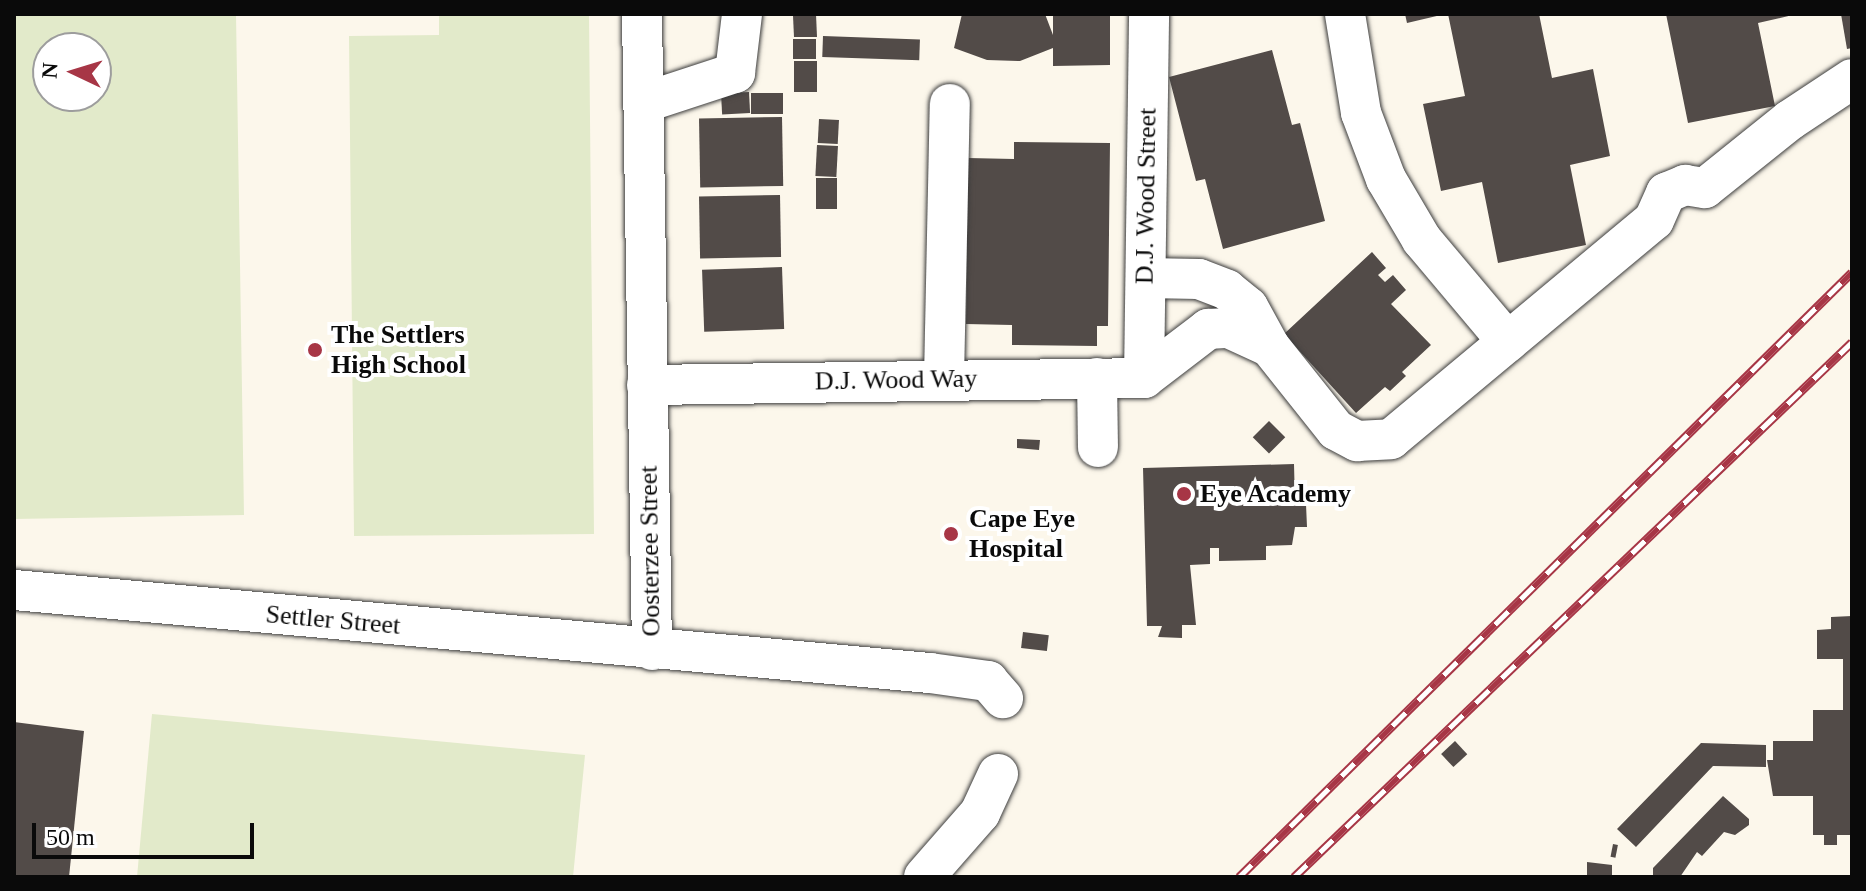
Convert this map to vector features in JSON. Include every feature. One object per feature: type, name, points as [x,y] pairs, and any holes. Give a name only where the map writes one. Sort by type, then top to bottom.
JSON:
[{"type":"street","name":"Oosterzee Street","points":[[642,14],[652,650],[930,673],[988,681],[1003,698]]},
{"type":"street","name":"Oosterzee Street","points":[[642,97],[666,14]]},
{"type":"street","points":[[642,97],[735,73],[742,14]]},
{"type":"street","name":"D.J. Wood Street","points":[[1144,378],[1149,14]]},
{"type":"street","points":[[1345,14],[1361,113],[1386,179],[1422,240],[1508,342]]},
{"type":"street","points":[[1146,278],[1199,279],[1227,290],[1248,307],[1270,347],[1336,430],[1373,443],[1409,428],[1654,220],[1666,193],[1685,185],[1705,188],[1790,120],[1852,79]]},
{"type":"street","points":[[944,379],[950,104]]},
{"type":"street","points":[[1144,378],[1208,329],[1229,328],[1270,347]]},
{"type":"street","points":[[1097,378],[1098,447]]},
{"type":"street","name":"D.J. Wood Way","points":[[647,385],[1144,378]]},
{"type":"street","name":"Settler Street","points":[[14,590],[652,650]]},
{"type":"street","points":[[924,877],[980,813],[998,774]]},
{"type":"green space","points":[[14,14],[236,14],[244,515],[14,519]]},
{"type":"green space","points":[[439,14],[589,14],[594,534],[354,536],[349,36],[439,35]]},
{"type":"green space","points":[[152,714],[585,755],[573,877],[137,877]]},
{"type":"building","points":[[816,14],[817,37],[794,37],[793,16]]},
{"type":"building","points":[[962,14],[1045,14],[1053,35],[1053,14],[1110,14],[1110,65],[1053,66],[1053,48],[1020,61],[987,60],[954,48]]},
{"type":"building","points":[[1405,14],[1441,14],[1441,15],[1407,23]]},
{"type":"building","points":[[1448,14],[1539,14],[1552,78],[1593,69],[1610,156],[1570,165],[1586,245],[1498,263],[1482,182],[1441,191],[1423,104],[1465,96]]},
{"type":"building","points":[[1666,14],[1797,14],[1758,23],[1775,106],[1688,123]]},
{"type":"building","points":[[1841,14],[1852,14],[1852,48],[1847,49]]},
{"type":"building","points":[[823,36],[920,39],[919,60],[822,57]]},
{"type":"building","points":[[793,39],[816,39],[816,59],[793,59]]},
{"type":"building","points":[[1272,50],[1292,125],[1300,123],[1325,221],[1223,249],[1205,179],[1196,181],[1169,77]]},
{"type":"building","points":[[794,61],[817,61],[817,92],[794,92]]},
{"type":"building","points":[[749,92],[750,113],[722,114],[721,93]]},
{"type":"building","points":[[751,93],[783,93],[783,114],[751,114]]},
{"type":"building","points":[[782,117],[783,186],[700,187],[699,118]]},
{"type":"building","points":[[819,119],[839,120],[838,144],[818,143]]},
{"type":"building","points":[[1014,142],[1110,143],[1108,326],[1097,326],[1097,346],[1012,345],[1012,325],[966,324],[968,158],[1014,159]]},
{"type":"building","points":[[817,145],[838,146],[836,177],[815,176]]},
{"type":"building","points":[[816,178],[837,178],[837,209],[816,209]]},
{"type":"building","points":[[780,195],[781,257],[700,258],[699,196]]},
{"type":"building","points":[[1372,252],[1386,268],[1378,275],[1385,282],[1393,275],[1406,290],[1391,304],[1431,345],[1402,372],[1406,376],[1390,391],[1385,387],[1356,413],[1284,334]]},
{"type":"building","points":[[782,267],[784,329],[704,332],[702,270]]},
{"type":"building","points":[[1269,421],[1285,437],[1269,454],[1253,437]]},
{"type":"building","points":[[1017,439],[1040,440],[1039,450],[1017,448]]},
{"type":"building","points":[[1294,464],[1295,503],[1306,504],[1307,527],[1295,527],[1292,545],[1266,546],[1266,560],[1219,561],[1219,548],[1210,548],[1210,564],[1190,565],[1196,625],[1182,625],[1182,638],[1158,637],[1162,626],[1147,626],[1143,468]]},
{"type":"building","points":[[1852,616],[1852,835],[1837,835],[1837,845],[1824,845],[1824,835],[1813,835],[1813,796],[1773,796],[1767,760],[1773,760],[1773,741],[1813,741],[1813,710],[1843,710],[1843,659],[1817,659],[1817,630],[1831,629],[1831,617]]},
{"type":"building","points":[[1023,632],[1049,635],[1047,651],[1021,648]]},
{"type":"building","points":[[14,722],[84,731],[69,877],[14,877]]},
{"type":"building","points":[[1455,741],[1467,754],[1453,767],[1441,754]]},
{"type":"building","points":[[1701,743],[1766,745],[1766,767],[1713,766],[1636,847],[1617,829]]},
{"type":"building","points":[[1723,796],[1749,819],[1749,825],[1735,835],[1724,832],[1702,856],[1697,852],[1680,877],[1653,877],[1653,868]]},
{"type":"building","points":[[1613,844],[1618,845],[1615,858],[1611,857]]},
{"type":"building","points":[[1587,862],[1612,865],[1612,877],[1587,877]]},
{"type":"railway","points":[[1239,877],[1852,272]]},
{"type":"railway","points":[[1294,877],[1852,342]]},
{"type":"place","name":"The Settlers High School","points":[[315,350]]},
{"type":"place","name":"Eye Academy","points":[[1184,494]]},
{"type":"place","name":"Cape Eye Hospital","points":[[951,534]]}]
